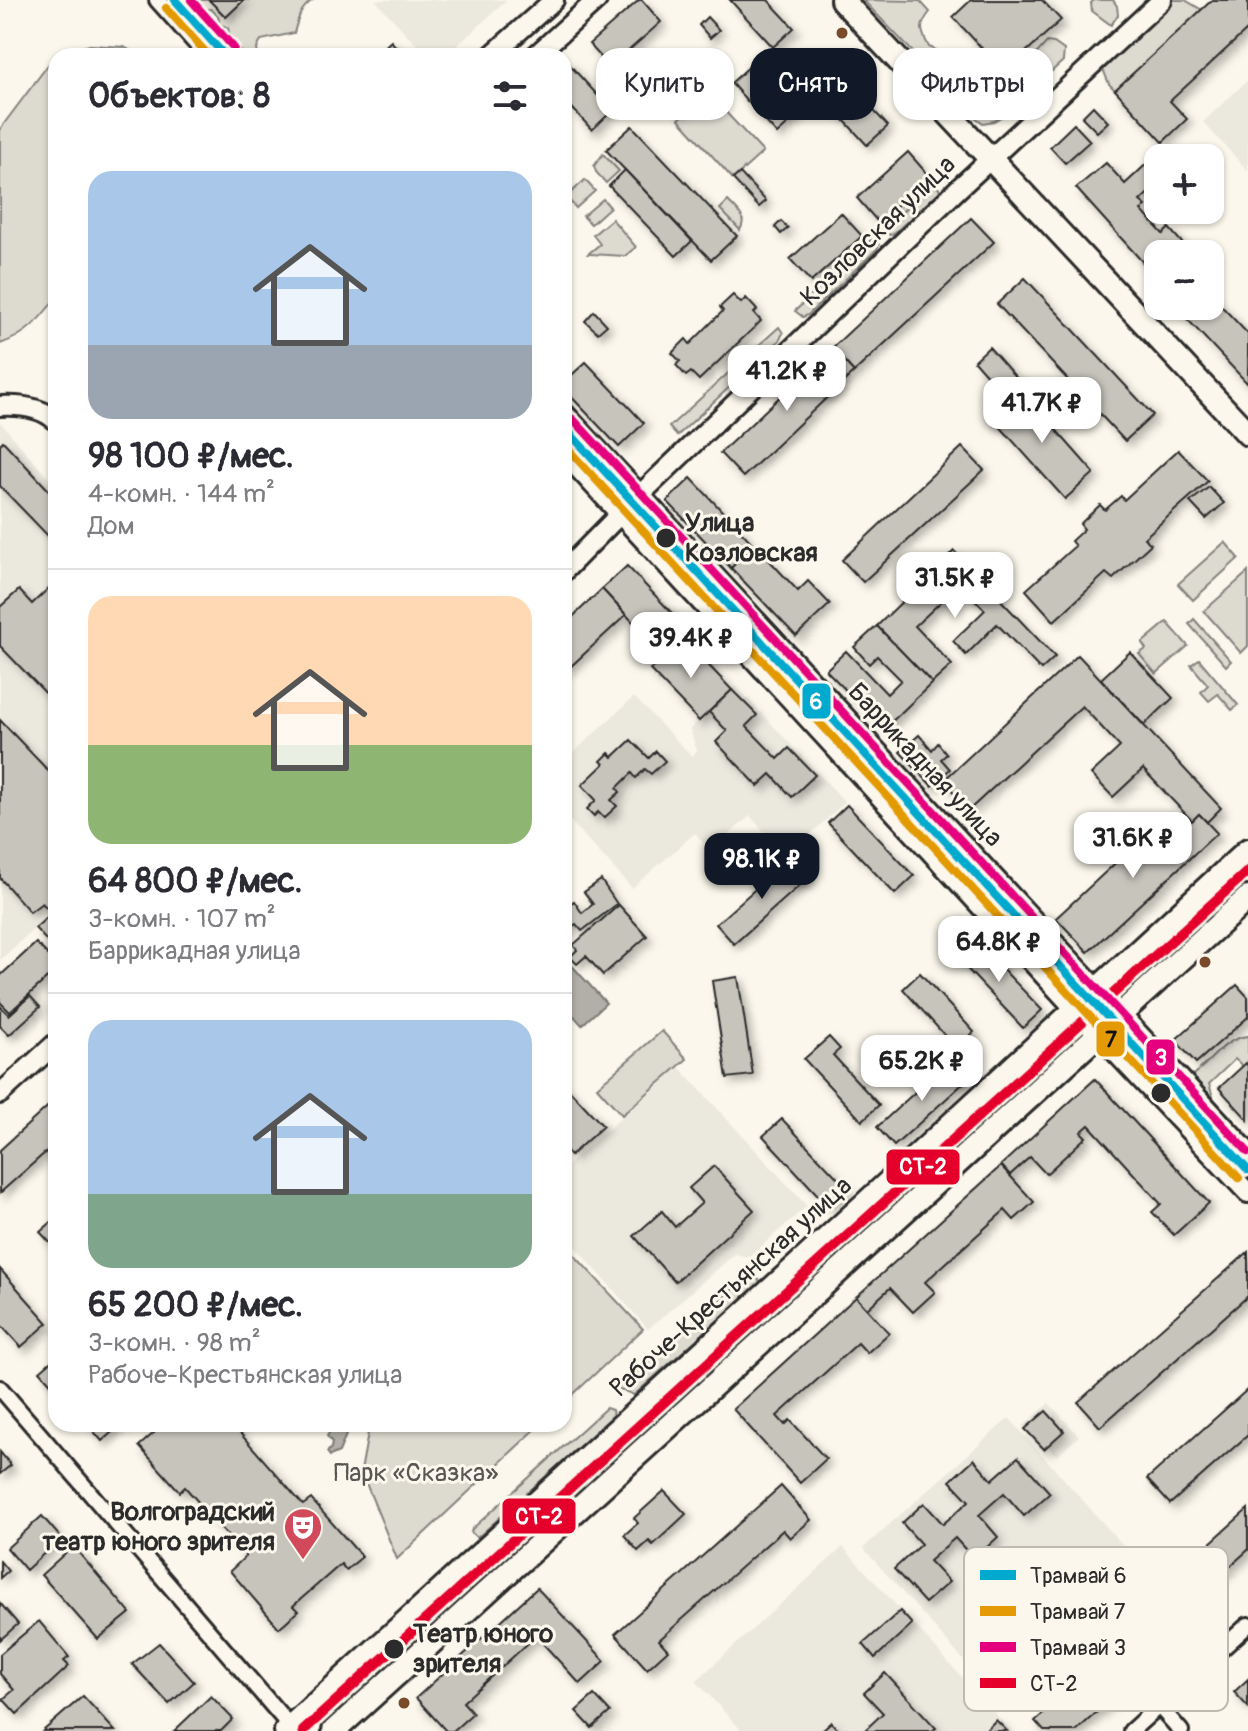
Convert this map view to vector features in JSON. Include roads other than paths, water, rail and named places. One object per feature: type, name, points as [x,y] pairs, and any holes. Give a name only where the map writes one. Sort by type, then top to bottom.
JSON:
[{"type":"main road","points":[[842,0],[1248,434]]},
{"type":"main road","name":"Рабоче-Крестьянская улица","points":[[290,1730],[1248,850]]},
{"type":"main road","points":[[334,1731],[1248,898]]},
{"type":"street","points":[[157,0],[200,48]]},
{"type":"street","points":[[182,0],[226,48]]},
{"type":"street","points":[[500,48],[554,0]]},
{"type":"street","points":[[544,48],[597,0]]},
{"type":"street","name":"Козловская улица","points":[[572,563],[991,159],[1162,0]]},
{"type":"street","points":[[0,406],[20,405],[48,414]]},
{"type":"street","name":"Баррикадная улица","points":[[572,422],[1248,1152]]},
{"type":"street","name":"Баррикадная улица","points":[[572,462],[1075,1010],[1248,1193]]},
{"type":"street","points":[[0,1094],[48,1050]]},
{"type":"street","points":[[0,1388],[290,1730]]},
{"type":"street","points":[[1228,1643],[1248,1625]]},
{"type":"street","points":[[1131,1731],[1153,1711]]},
{"type":"street","points":[[1163,1711],[1181,1731]]},
{"type":"tram line","name":"6","points":[[175,0],[218,48]]},
{"type":"tram line","name":"3","points":[[191,0],[234,48]]},
{"type":"tram line","name":"7","points":[[166,8],[202,48]]},
{"type":"tram line","name":"3","points":[[573,419],[1248,1152]]},
{"type":"tram line","name":"6","points":[[572,436],[1248,1170]]},
{"type":"tram line","name":"7","points":[[572,454],[1239,1178]]},
{"type":"place","name":"Улица Козловская","points":[[666,538]]},
{"type":"place","name":"Волгоградский театр юного зрителя","points":[[303,1561]]},
{"type":"place","name":"Театр юного зрителя","points":[[394,1649]]},
{"type":"park label","name":"Парк «Сказка»","points":[[416,1473]]}]
